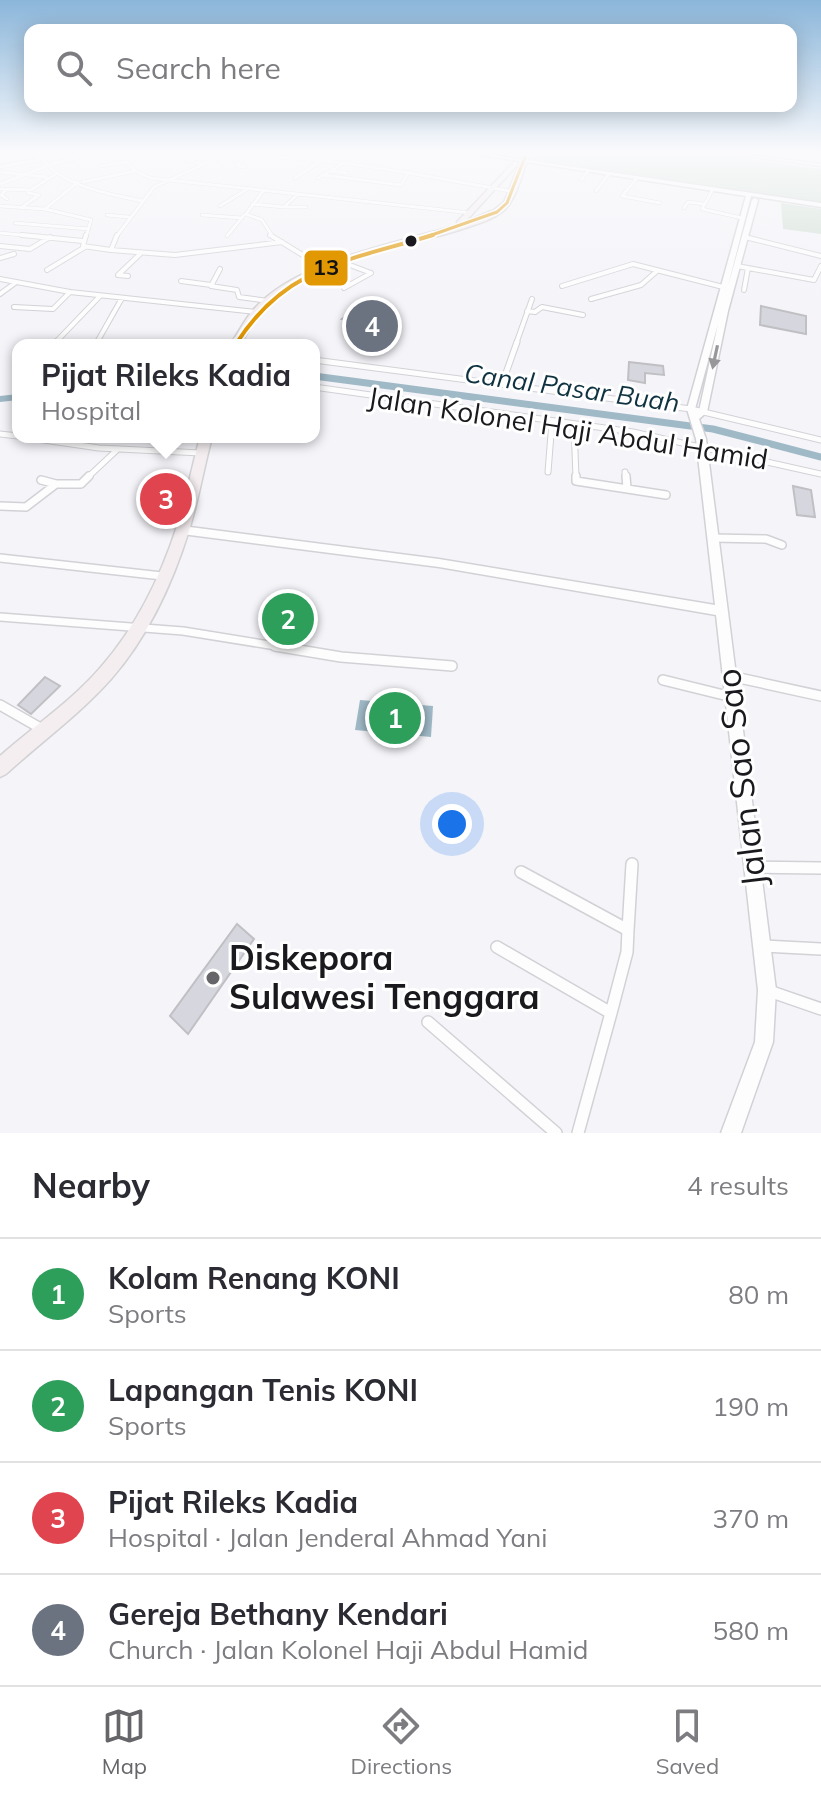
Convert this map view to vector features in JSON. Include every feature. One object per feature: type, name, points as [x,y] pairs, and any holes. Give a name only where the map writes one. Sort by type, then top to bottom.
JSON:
[{"type":"highway","points":[[238,339],[245,324],[256,312],[293,281],[465,219],[479,205]]},
{"type":"highway","points":[[465,219],[474,222],[505,205]]},
{"type":"highway","points":[[0,768],[105,674],[137,627],[182,530],[204,443]]},
{"type":"street","points":[[45,209],[50,205]]},
{"type":"street","points":[[111,250],[128,217],[139,205]]},
{"type":"street","points":[[227,236],[251,205]]},
{"type":"street","points":[[262,205],[306,207]]},
{"type":"street","points":[[412,205],[465,219]]},
{"type":"street","points":[[704,205],[702,209],[742,218]]},
{"type":"street","name":"Jalan Sao Sao","points":[[731,1133],[764,1042],[767,990],[697,413],[723,287],[748,205]]},
{"type":"street","name":"Jalan Sao Sao","points":[[697,413],[745,237],[750,205]]},
{"type":"street","points":[[0,206],[45,209],[91,220],[84,244],[47,270]]},
{"type":"street","points":[[107,215],[128,217]]},
{"type":"street","points":[[202,215],[244,216],[262,220],[266,233],[324,268]]},
{"type":"street","points":[[15,223],[89,229]]},
{"type":"street","points":[[1,234],[51,237],[111,250],[175,255],[282,242]]},
{"type":"street","points":[[0,246],[30,249],[51,237]]},
{"type":"street","points":[[745,237],[821,256]]},
{"type":"street","points":[[128,276],[117,275],[141,253]]},
{"type":"street","points":[[0,258],[14,254]]},
{"type":"street","points":[[342,262],[371,273],[344,288]]},
{"type":"street","points":[[562,286],[630,264],[723,287]]},
{"type":"street","points":[[737,266],[821,282]]},
{"type":"street","points":[[814,280],[821,266]]},
{"type":"street","points":[[744,290],[748,268]]},
{"type":"street","points":[[211,285],[220,269]]},
{"type":"street","points":[[591,299],[641,285],[657,271]]},
{"type":"street","points":[[1,281],[100,296],[256,312]]},
{"type":"street","points":[[181,281],[237,290],[239,297],[268,301]]},
{"type":"street","points":[[0,294],[15,283]]},
{"type":"street","points":[[14,307],[53,309],[70,292]]},
{"type":"street","points":[[59,339],[100,296]]},
{"type":"street","points":[[98,339],[122,298]]},
{"type":"street","points":[[502,384],[532,299]]},
{"type":"street","points":[[527,311],[535,312],[542,307],[583,315]]},
{"type":"street","points":[[512,318],[524,319]]},
{"type":"street","points":[[320,361],[697,413],[821,440]]},
{"type":"street","name":"Jalan Kolonel Haji Abdul Hamid","points":[[320,388],[701,442],[821,474]]},
{"type":"street","points":[[548,472],[552,421]]},
{"type":"street","points":[[574,424],[575,476],[578,482],[666,495]]},
{"type":"street","points":[[77,443],[118,449],[201,453]]},
{"type":"street","points":[[41,480],[56,484],[81,484],[118,449]]},
{"type":"street","points":[[625,472],[627,488]]},
{"type":"street","points":[[0,506],[22,509],[35,506],[56,484]]},
{"type":"street","points":[[182,530],[439,563],[720,611]]},
{"type":"street","points":[[713,538],[766,539],[782,545]]},
{"type":"street","points":[[0,558],[162,576]]},
{"type":"street","points":[[0,617],[137,627],[341,657],[452,666]]},
{"type":"street","points":[[730,676],[821,696]]},
{"type":"street","points":[[663,680],[732,697]]},
{"type":"street","points":[[0,705],[42,729]]},
{"type":"street","points":[[578,1133],[625,961],[632,864]]},
{"type":"street","points":[[750,867],[821,868]]},
{"type":"street","points":[[521,872],[628,930]]},
{"type":"street","points":[[762,946],[821,949]]},
{"type":"street","points":[[497,947],[611,1013]]},
{"type":"street","points":[[767,990],[821,1009]]},
{"type":"street","points":[[428,1022],[556,1133]]},
{"type":"green space","points":[[781,205],[821,209],[821,234],[783,229]]},
{"type":"water","points":[[360,700],[433,706],[431,737],[355,730]]},
{"type":"building","points":[[761,306],[806,316],[806,334],[760,325]]},
{"type":"building","points":[[352,313],[393,328],[384,336],[342,319]]},
{"type":"building","points":[[629,362],[663,366],[664,375],[645,373],[645,383],[628,380]]},
{"type":"building","points":[[793,486],[811,490],[815,517],[797,515]]},
{"type":"building","points":[[45,677],[60,686],[31,714],[18,705]]},
{"type":"building","name":"Diskepora Sulawesi Tenggara","points":[[237,924],[254,939],[188,1034],[170,1016]]},
{"type":"waterway","name":"Canal Pasar Buah","points":[[320,377],[713,429],[821,457]]},
{"type":"waterway","points":[[0,399],[12,398]]},
{"type":"transit line","name":"13","points":[[239,339],[255,314],[282,290],[315,272],[351,258],[464,226],[497,212],[505,205]]},
{"type":"place","name":"Gereja Bethany Kendari","points":[[372,326]]},
{"type":"place","name":"Pijat Rileks Kadia","points":[[166,499]]},
{"type":"place","name":"Lapangan Tenis KONI","points":[[288,619]]},
{"type":"place","name":"Kolam Renang KONI","points":[[395,718]]},
{"type":"place","name":"Diskepora Sulawesi Tenggara","points":[[213,978]]}]
